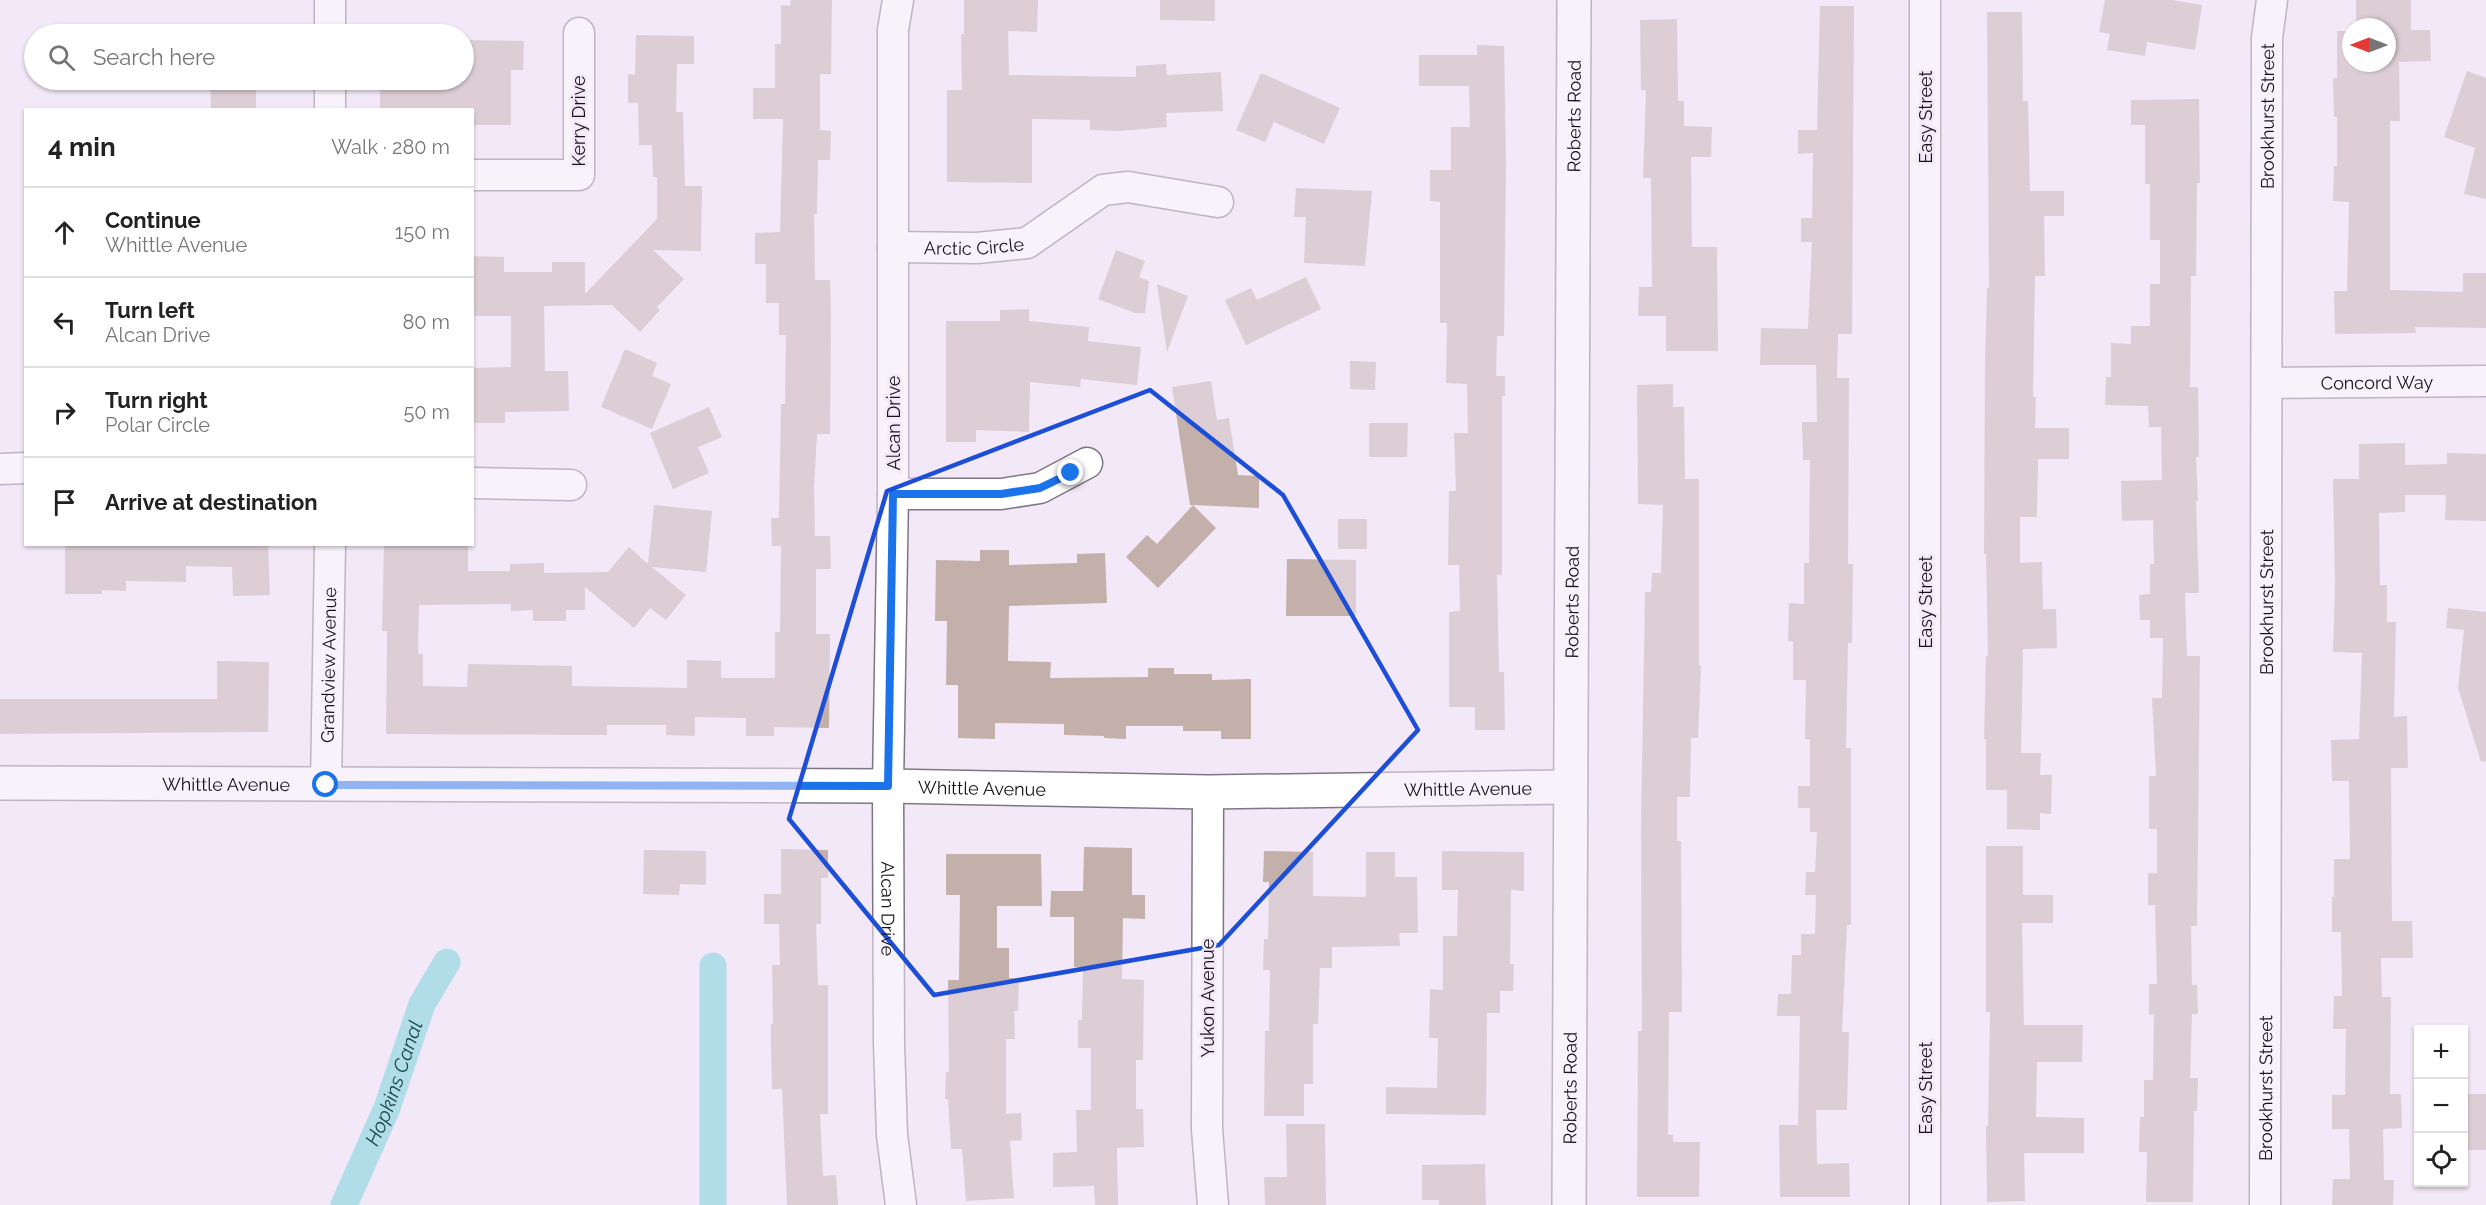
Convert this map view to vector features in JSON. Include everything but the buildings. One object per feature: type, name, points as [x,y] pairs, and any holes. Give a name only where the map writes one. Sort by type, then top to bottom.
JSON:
[{"type":"street","points":[[330,0],[330,24]]},
{"type":"street","name":"Alcan Drive","points":[[898,0],[893,30],[893,494],[888,786],[892,1135],[901,1205]]},
{"type":"street","name":"Roberts Road","points":[[1569,1205],[1574,0]]},
{"type":"street","name":"Easy Street","points":[[1925,0],[1925,1205]]},
{"type":"street","name":"Brookhurst Street","points":[[2265,1205],[2267,38],[2272,0]]},
{"type":"street","name":"Kerry Drive","points":[[474,175],[579,175],[579,33]]},
{"type":"street","points":[[330,90],[330,108]]},
{"type":"street","name":"Arctic Circle","points":[[893,247],[977,248],[1027,243],[1103,190],[1128,187],[1218,202]]},
{"type":"street","name":"Concord Way","points":[[2266,383],[2486,381]]},
{"type":"street","points":[[893,494],[1001,494],[1040,488],[1087,464]]},
{"type":"street","points":[[0,469],[24,468]]},
{"type":"street","points":[[474,483],[571,485]]},
{"type":"street","name":"Grandview Avenue","points":[[326,785],[330,546]]},
{"type":"street","name":"Whittle Avenue","points":[[0,783],[888,786],[1208,792],[1569,787]]},
{"type":"street","name":"Yukon Avenue","points":[[1208,792],[1207,1130],[1213,1205]]},
{"type":"highlighted area","points":[[1150,390],[1283,495],[1418,730],[1219,945],[934,995],[789,819],[887,491]]},
{"type":"waterway","name":"Hopkins Canal","points":[[344,1205],[387,1108],[422,1004],[447,962]]},
{"type":"waterway","name":"Hopkins Canal","points":[[713,966],[713,1205]]},
{"type":"route","points":[[326,785],[888,786],[893,494],[1001,494],[1040,488],[1071,473]]}]
